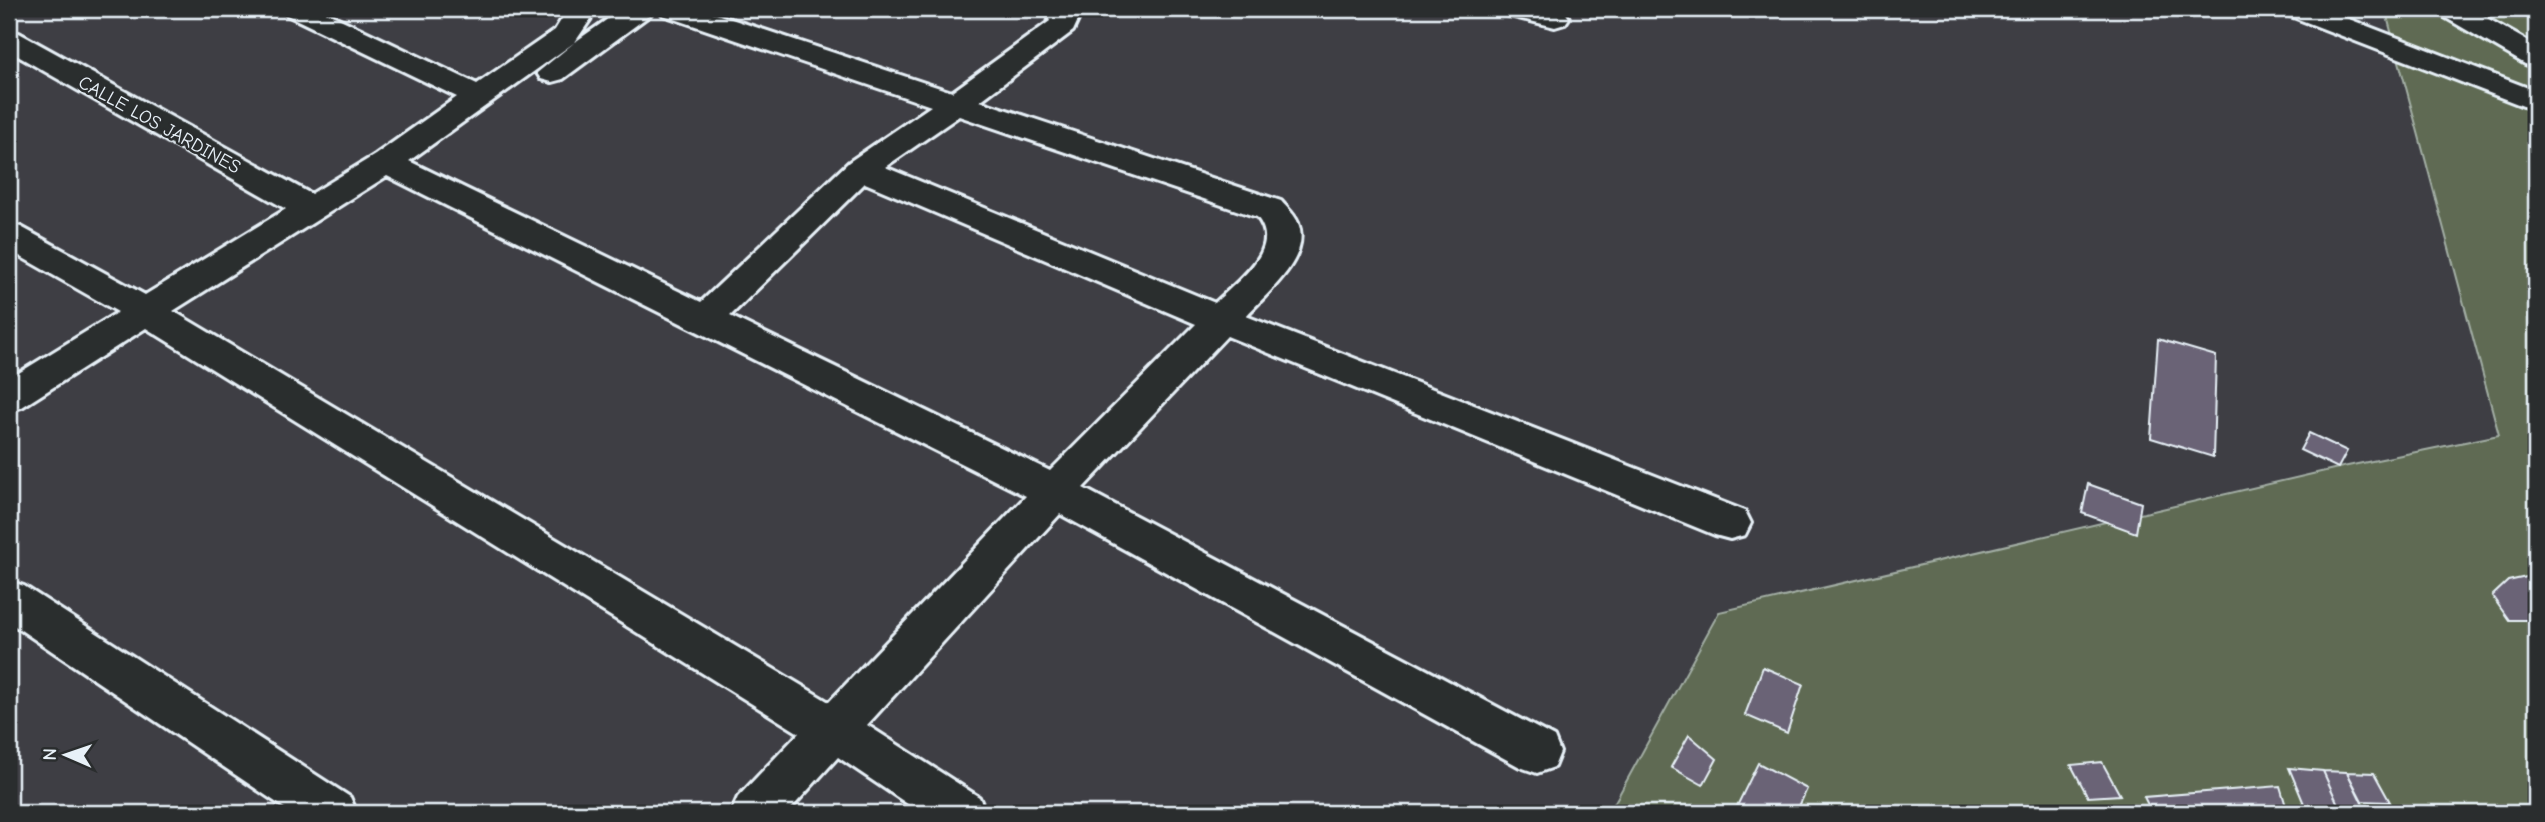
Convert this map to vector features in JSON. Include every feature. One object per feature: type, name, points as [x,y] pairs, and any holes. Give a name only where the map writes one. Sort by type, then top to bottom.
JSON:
[{"type":"street","points":[[297,9],[479,96]]},
{"type":"street","points":[[9,397],[312,209],[399,169],[640,9]]},
{"type":"street","points":[[673,9],[1269,209],[1282,224],[1283,246],[1269,270],[1055,492],[755,813]]},
{"type":"street","points":[[705,320],[860,169],[956,104],[1063,25],[1065,18],[1059,9]]},
{"type":"street","points":[[1516,9],[1555,18]]},
{"type":"street","points":[[2298,9],[2536,102]]},
{"type":"street","points":[[2451,9],[2536,58]]},
{"type":"street","points":[[399,169],[479,96],[565,36],[575,13]]},
{"type":"street","name":"CALLE LOS JARDINES","points":[[9,38],[312,209]]},
{"type":"street","points":[[399,169],[1055,492],[1537,752]]},
{"type":"street","points":[[860,169],[1221,320],[1730,523]]},
{"type":"street","points":[[9,235],[147,312],[835,730],[962,813]]},
{"type":"street","points":[[9,599],[333,813]]},
{"type":"green space","points":[[2385,9],[2536,9],[2536,813],[1609,813],[1719,612],[2338,468],[2499,435]]},
{"type":"building","points":[[2158,339],[2216,356],[2213,457],[2151,438]]},
{"type":"building","points":[[2309,433],[2347,451],[2338,468],[2300,450]]},
{"type":"building","points":[[2088,484],[2141,503],[2136,533],[2082,513]]},
{"type":"building","points":[[2536,575],[2536,620],[2509,620],[2492,596],[2508,581]]},
{"type":"building","points":[[1763,667],[1803,684],[1787,733],[1745,715]]},
{"type":"building","points":[[1689,735],[1717,759],[1703,785],[1671,767]]},
{"type":"building","points":[[2102,762],[2120,795],[2088,797],[2071,765]]},
{"type":"building","points":[[1758,763],[1807,789],[1796,813],[1745,813],[1736,808]]},
{"type":"building","points":[[2289,768],[2323,771],[2342,813],[2307,811]]},
{"type":"building","points":[[2323,771],[2347,772],[2367,813],[2342,813]]},
{"type":"building","points":[[2347,772],[2374,773],[2390,802],[2362,801]]},
{"type":"building","points":[[2280,786],[2288,813],[2152,813],[2144,797]]}]
